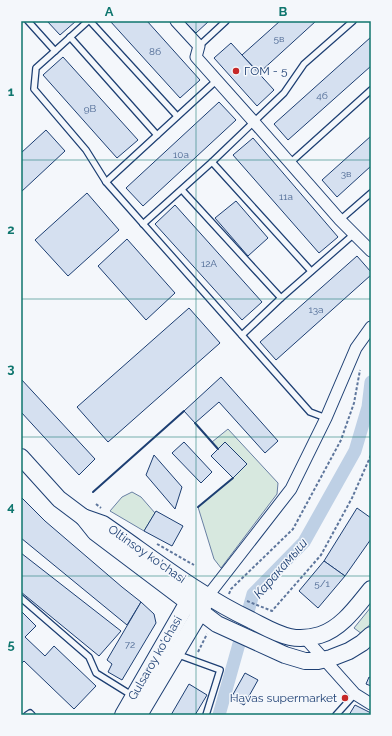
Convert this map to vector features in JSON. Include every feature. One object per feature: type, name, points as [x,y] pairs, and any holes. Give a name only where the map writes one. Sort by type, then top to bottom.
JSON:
[{"type":"main road","name":"Oltinsoy ko'chasi","points":[[21,457],[59,499],[83,517],[95,532],[188,602]]},
{"type":"main road","name":"Oltinsoy ko'chasi","points":[[83,517],[103,524],[207,597]]},
{"type":"main road","points":[[207,597],[227,609],[271,630],[290,637],[305,638],[321,635],[334,629],[350,614],[371,589]]},
{"type":"main road","name":"Gulsaroy ko'chasi","points":[[123,715],[188,602],[207,597]]},
{"type":"main road","name":"Gulsaroy ko'chasi","points":[[139,715],[201,611],[207,597]]},
{"type":"main road","name":"Gulsaroy ko'chasi","points":[[188,602],[201,611],[212,629],[266,646],[298,660],[324,660],[349,651],[362,644],[371,635]]},
{"type":"street","points":[[176,21],[199,46],[196,57],[340,220],[371,251]]},
{"type":"street","points":[[207,597],[291,489],[326,418],[356,348],[371,328]]},
{"type":"street","points":[[305,638],[355,694],[371,704]]},
{"type":"lane","points":[[28,21],[55,51]]},
{"type":"lane","points":[[177,116],[89,21],[36,68],[34,89],[86,150],[106,182],[310,412],[326,418]]},
{"type":"lane","points":[[199,46],[226,21]]},
{"type":"lane","points":[[144,224],[284,93],[304,64],[353,21]]},
{"type":"lane","points":[[70,37],[157,134]]},
{"type":"lane","points":[[106,182],[216,80]]},
{"type":"lane","points":[[290,163],[371,90]]},
{"type":"lane","points":[[212,162],[311,271]]},
{"type":"lane","points":[[182,190],[281,298]]},
{"type":"lane","points":[[340,220],[371,193]]},
{"type":"lane","points":[[242,335],[281,298],[354,234]]},
{"type":"lane","points":[[21,598],[89,657],[96,673],[133,696]]},
{"type":"lane","points":[[174,654],[220,670],[206,715]]},
{"type":"lane","points":[[336,715],[355,694]]},
{"type":"lane","points":[[27,715],[30,713],[32,715]]},
{"type":"path","points":[[231,589],[293,528],[341,440],[354,403],[360,368]]},
{"type":"path","points":[[244,600],[272,611],[321,555],[352,498],[371,456]]},
{"type":"path","points":[[196,655],[212,629]]},
{"type":"shaded area","points":[[228,429],[278,483],[277,494],[221,568],[214,559],[198,507],[233,478],[247,464],[218,449],[212,442]]},
{"type":"shaded area","points":[[132,492],[141,497],[155,513],[144,531],[110,511],[122,497]]},
{"type":"shaded area","points":[[371,607],[371,623],[362,634],[354,628]]},
{"type":"building","points":[[47,21],[76,21],[60,35]]},
{"type":"building","points":[[110,21],[147,21],[200,80],[180,98]]},
{"type":"building","points":[[184,21],[209,21],[196,33]]},
{"type":"building","points":[[280,21],[316,21],[259,73],[242,55]]},
{"type":"building","points":[[371,37],[371,66],[288,140],[274,124]]},
{"type":"building","points":[[231,43],[274,90],[257,106],[214,58]]},
{"type":"building","points":[[63,57],[138,140],[117,158],[43,75]]},
{"type":"building","points":[[219,102],[236,120],[143,206],[126,188]]},
{"type":"building","points":[[46,130],[65,151],[21,192],[21,153]]},
{"type":"building","points":[[371,136],[371,166],[337,197],[322,180]]},
{"type":"building","points":[[253,138],[338,237],[319,253],[233,155]]},
{"type":"building","points":[[87,193],[119,230],[68,276],[35,240]]},
{"type":"building","points":[[236,201],[268,238],[248,256],[215,218]]},
{"type":"building","points":[[175,205],[262,302],[242,320],[155,224]]},
{"type":"building","points":[[127,239],[175,293],[146,320],[98,266]]},
{"type":"building","points":[[357,256],[371,272],[371,275],[276,360],[260,342]]},
{"type":"building","points":[[189,308],[220,343],[108,442],[77,407]]},
{"type":"building","points":[[221,377],[278,441],[265,453],[219,402],[195,423],[184,411]]},
{"type":"building","points":[[21,379],[95,459],[79,475],[21,412]]},
{"type":"building","points":[[184,442],[212,472],[201,483],[172,453]]},
{"type":"building","points":[[225,442],[247,464],[233,478],[211,456]]},
{"type":"building","points":[[154,455],[182,487],[175,509],[146,475]]},
{"type":"building","points":[[21,497],[45,521],[141,602],[127,625],[21,538]]},
{"type":"building","points":[[357,508],[371,518],[371,539],[345,576],[324,561]]},
{"type":"building","points":[[156,511],[183,526],[172,546],[144,531]]},
{"type":"building","points":[[21,553],[121,631],[99,656],[21,592]]},
{"type":"building","points":[[324,561],[345,576],[318,608],[299,591]]},
{"type":"building","points":[[141,602],[154,614],[156,623],[122,680],[108,672],[112,664],[107,660]]},
{"type":"building","points":[[21,611],[36,626],[25,637],[45,656],[54,646],[96,686],[74,709],[24,661],[21,664]]},
{"type":"building","points":[[245,673],[258,680],[244,705],[231,698]]},
{"type":"building","points":[[369,677],[371,678],[371,686],[366,684]]},
{"type":"building","points":[[189,684],[207,695],[195,715],[171,715]]},
{"type":"building","points":[[355,705],[371,713],[371,715],[349,715]]},
{"type":"waterway","name":"Каракамыш","points":[[219,715],[253,594],[304,542],[355,451],[368,407],[371,382]]},
{"type":"wall","points":[[93,492],[184,411]]},
{"type":"wall","points":[[195,423],[218,449]]},
{"type":"wall","points":[[198,507],[233,478]]},
{"type":"place","name":"ГОМ - 5","points":[[236,71]]},
{"type":"place","name":"Havas supermarket","points":[[345,698]]}]
